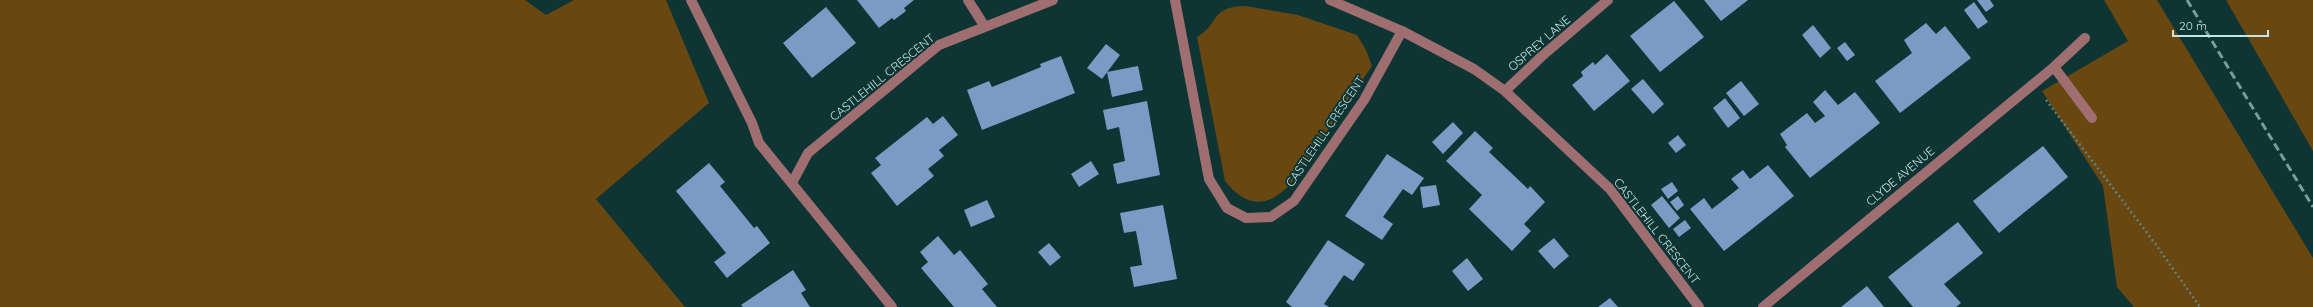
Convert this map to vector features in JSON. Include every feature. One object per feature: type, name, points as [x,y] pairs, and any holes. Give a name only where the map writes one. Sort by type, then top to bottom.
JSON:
[{"type":"street","points":[[691,0],[752,123],[759,143],[892,307]]},
{"type":"street","points":[[968,0],[985,27]]},
{"type":"street","name":"CASTLEHILL CRESCENT","points":[[792,183],[808,153],[939,45],[1053,0]]},
{"type":"street","name":"CASTLEHILL CRESCENT","points":[[1175,0],[1209,180],[1227,208],[1246,218],[1271,217],[1294,201],[1364,100],[1402,30]]},
{"type":"street","name":"CASTLEHILL CRESCENT","points":[[1330,0],[1402,30],[1474,69],[1505,91],[1610,188],[1699,307]]},
{"type":"street","name":"OSPREY LANE","points":[[1505,91],[1542,56],[1608,0]]},
{"type":"street","name":"CLYDE AVENUE","points":[[1763,307],[2033,82],[2054,67],[2085,38]]},
{"type":"street","points":[[2054,67],[2092,118]]},
{"type":"path","points":[[2033,82],[2154,242],[2200,307]]},
{"type":"shaded area","points":[[0,0],[525,0],[546,15],[574,0],[666,0],[709,103],[596,199],[685,307],[0,307]]},
{"type":"shaded area","points":[[2104,0],[2157,0],[2313,258],[2313,307],[2134,307],[2117,287],[2103,186],[2042,91],[2128,41]]},
{"type":"shaded area","points":[[2226,0],[2313,0],[2313,151]]},
{"type":"shaded area","points":[[1245,6],[1298,15],[1357,35],[1366,50],[1372,66],[1292,182],[1275,197],[1266,201],[1258,202],[1241,196],[1225,181],[1197,37],[1209,27],[1220,13],[1226,9]]},
{"type":"building","points":[[857,0],[914,0],[904,8],[906,11],[894,20],[892,18],[879,28]]},
{"type":"building","points":[[1704,0],[1748,0],[1721,21]]},
{"type":"building","points":[[1977,0],[1990,0],[1994,6],[1986,12]]},
{"type":"building","points":[[1674,1],[1704,37],[1660,72],[1630,36]]},
{"type":"building","points":[[1974,2],[1988,22],[1978,29],[1964,10]]},
{"type":"building","points":[[826,7],[856,43],[812,78],[783,43]]},
{"type":"building","points":[[1926,23],[1936,34],[1945,26],[1971,58],[1900,113],[1875,81],[1912,53],[1904,40]]},
{"type":"building","points":[[1813,25],[1831,48],[1820,58],[1802,35]]},
{"type":"building","points":[[1845,42],[1855,55],[1847,61],[1837,48]]},
{"type":"building","points":[[1106,44],[1120,55],[1102,79],[1087,68]]},
{"type":"building","points":[[1607,54],[1630,81],[1594,111],[1572,85],[1583,76],[1581,72],[1593,62],[1595,65]]},
{"type":"building","points":[[1061,56],[1075,93],[982,130],[967,90],[989,81],[992,87],[1041,67],[1040,64]]},
{"type":"building","points":[[1138,66],[1143,90],[1112,97],[1107,72]]},
{"type":"building","points":[[1643,79],[1664,104],[1653,114],[1631,89]]},
{"type":"building","points":[[1741,81],[1759,104],[1744,116],[1726,93]]},
{"type":"building","points":[[1825,90],[1838,105],[1855,92],[1880,123],[1810,178],[1785,147],[1787,145],[1780,134],[1807,113],[1815,123],[1825,116],[1813,102]]},
{"type":"building","points":[[1725,98],[1740,118],[1728,128],[1713,108]]},
{"type":"building","points":[[1147,101],[1160,175],[1117,184],[1113,164],[1125,161],[1119,127],[1107,130],[1103,110]]},
{"type":"building","points":[[943,116],[958,135],[939,150],[944,156],[928,169],[934,176],[897,206],[871,173],[881,165],[875,158],[927,117],[933,124]]},
{"type":"building","points":[[1453,122],[1463,133],[1443,154],[1432,142]]},
{"type":"building","points":[[1475,131],[1493,148],[1489,152],[1528,189],[1530,186],[1545,202],[1524,224],[1531,231],[1512,251],[1469,209],[1482,195],[1446,161]]},
{"type":"building","points":[[1678,135],[1686,145],[1676,153],[1668,143]]},
{"type":"building","points":[[2043,146],[2068,177],[1999,233],[1973,201]]},
{"type":"building","points":[[1387,154],[1424,178],[1412,195],[1403,189],[1383,217],[1393,224],[1382,240],[1345,216]]},
{"type":"building","points":[[1091,161],[1099,174],[1079,187],[1071,174]]},
{"type":"building","points":[[709,163],[725,182],[720,186],[754,228],[757,226],[770,243],[727,278],[714,262],[726,253],[676,191]]},
{"type":"building","points":[[1768,165],[1794,196],[1724,251],[1690,209],[1704,198],[1712,209],[1739,188],[1731,179],[1743,170],[1750,179]]},
{"type":"building","points":[[1672,182],[1678,191],[1668,199],[1661,189]]},
{"type":"building","points":[[1436,185],[1440,205],[1423,208],[1420,187]]},
{"type":"building","points":[[1662,196],[1680,218],[1669,228],[1651,205]]},
{"type":"building","points":[[1678,196],[1684,205],[1677,211],[1670,202]]},
{"type":"building","points":[[987,200],[995,217],[971,227],[964,210]]},
{"type":"building","points":[[1163,205],[1177,279],[1134,287],[1130,267],[1142,265],[1136,231],[1124,233],[1120,213]]},
{"type":"building","points":[[1685,220],[1691,228],[1679,237],[1673,229]]},
{"type":"building","points":[[1958,222],[1983,253],[1944,284],[1961,303],[1956,307],[1913,307],[1888,277]]},
{"type":"building","points":[[938,236],[954,255],[960,250],[988,284],[982,289],[997,307],[954,307],[921,268],[928,262],[920,252]]},
{"type":"building","points":[[1554,238],[1569,256],[1554,269],[1538,251]]},
{"type":"building","points":[[1328,240],[1365,264],[1353,281],[1344,275],[1324,304],[1329,307],[1292,307],[1286,302]]},
{"type":"building","points":[[1049,243],[1061,257],[1050,266],[1038,252]]},
{"type":"building","points":[[1467,258],[1483,279],[1468,291],[1452,271]]},
{"type":"building","points":[[793,270],[806,290],[801,293],[810,307],[743,307],[741,305]]},
{"type":"building","points":[[1867,286],[1884,307],[1841,307]]},
{"type":"building","points":[[1610,298],[1618,307],[1598,307]]},
{"type":"railway","points":[[2187,0],[2313,207]]}]
